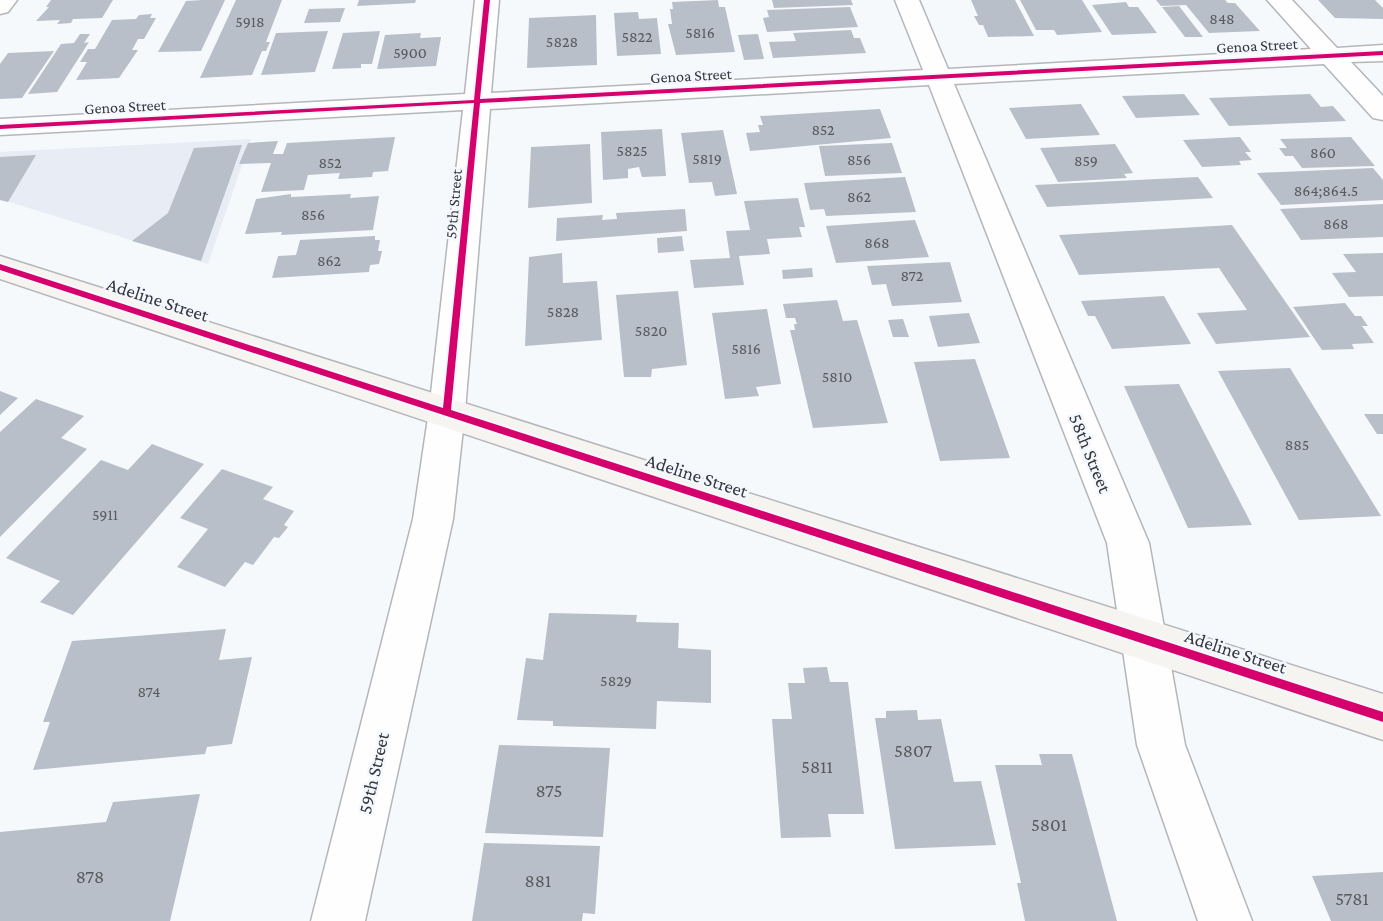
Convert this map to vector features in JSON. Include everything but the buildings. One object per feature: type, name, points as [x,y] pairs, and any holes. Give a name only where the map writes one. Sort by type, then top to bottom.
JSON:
[{"type":"street","points":[[0,7],[5,0]]},
{"type":"street","name":"59th Street","points":[[338,921],[433,519],[447,411],[487,0]]},
{"type":"street","name":"58th Street","points":[[907,0],[1128,543],[1161,745],[1225,921]]},
{"type":"street","points":[[1279,0],[1383,112]]},
{"type":"street","name":"Genoa Street","points":[[0,127],[1383,52]]},
{"type":"street","name":"Adeline Street","points":[[0,267],[1383,717]]},
{"type":"shaded area","points":[[251,139],[208,264],[0,199],[0,152]]},
{"type":"cycle path","points":[[447,411],[487,0]]},
{"type":"cycle path","points":[[0,127],[1383,53]]},
{"type":"cycle path","points":[[0,267],[1383,717]]}]
